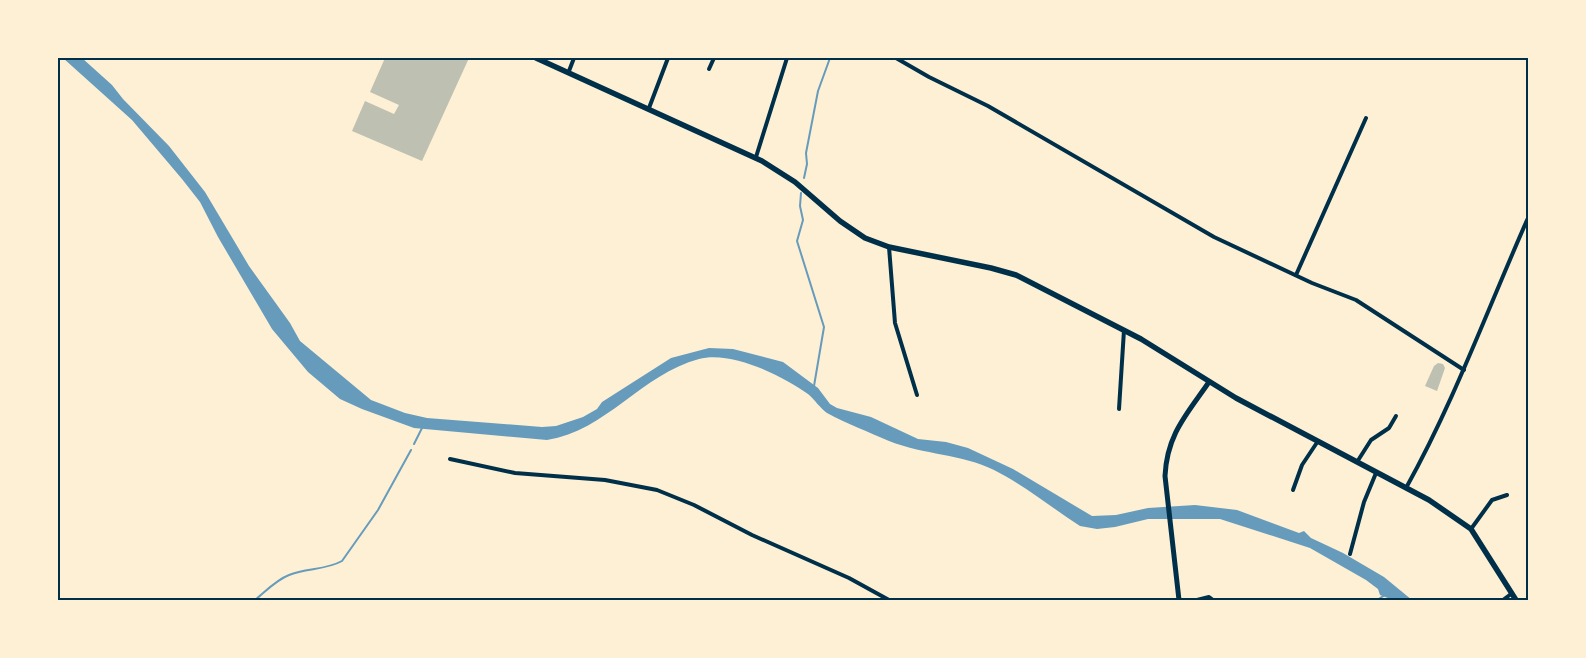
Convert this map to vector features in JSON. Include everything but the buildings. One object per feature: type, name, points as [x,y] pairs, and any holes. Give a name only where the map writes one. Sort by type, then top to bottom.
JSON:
[{"type":"main road","points":[[536,58],[569,71],[756,157],[795,182],[851,230],[889,247],[1007,272],[1124,330],[1175,359],[1209,382],[1449,512],[1470,529],[1516,600]]},
{"type":"main road","points":[[1179,600],[1165,476],[1170,446],[1190,406],[1209,382]]},
{"type":"street","points":[[569,71],[574,58]]},
{"type":"street","points":[[649,108],[668,58]]},
{"type":"street","points":[[709,69],[714,58]]},
{"type":"street","points":[[756,157],[787,58]]},
{"type":"street","points":[[896,58],[929,77],[988,106],[1214,237],[1356,300],[1464,370]]},
{"type":"street","points":[[1296,275],[1366,118]]},
{"type":"street","points":[[1406,488],[1464,370],[1494,294],[1528,218]]},
{"type":"street","points":[[889,247],[895,323],[917,396]]},
{"type":"street","points":[[1119,409],[1124,330]]},
{"type":"street","points":[[1357,462],[1371,440],[1389,428],[1396,416]]},
{"type":"street","points":[[1293,490],[1302,465],[1318,441]]},
{"type":"street","points":[[450,459],[515,473],[594,480],[657,490],[694,505],[752,535],[849,578],[889,600]]},
{"type":"street","points":[[1350,554],[1364,502],[1376,473]]},
{"type":"street","points":[[1470,529],[1492,500],[1507,495]]},
{"type":"street","points":[[1503,600],[1512,594]]},
{"type":"street","points":[[1197,600],[1210,597],[1214,600]]},
{"type":"water","points":[[63,58],[82,58],[112,85],[123,99],[169,146],[205,192],[249,266],[290,323],[300,341],[371,400],[405,413],[427,418],[542,427],[556,426],[583,417],[597,409],[602,402],[671,358],[709,348],[733,349],[783,362],[818,388],[830,404],[837,408],[871,417],[918,439],[946,442],[968,448],[1013,469],[1092,516],[1116,515],[1148,508],[1195,505],[1237,510],[1299,533],[1304,531],[1311,538],[1343,553],[1384,577],[1412,600],[1393,600],[1380,595],[1378,589],[1366,580],[1310,548],[1220,519],[1148,519],[1115,527],[1097,529],[1080,526],[994,470],[956,457],[902,446],[889,441],[827,413],[808,394],[785,380],[756,366],[726,358],[712,357],[699,359],[679,366],[641,389],[588,426],[568,435],[547,440],[414,428],[362,409],[340,399],[308,372],[272,329],[218,237],[200,202],[132,120]]},
{"type":"waterway","points":[[804,178],[807,164],[806,153],[818,91],[830,58]]},
{"type":"waterway","points":[[801,193],[800,206],[803,220],[797,241],[824,327],[814,386]]},
{"type":"waterway","points":[[414,444],[422,428]]},
{"type":"waterway","points":[[255,600],[284,577],[342,561],[378,510],[411,450]]},
{"type":"waterway","points":[[1377,600],[1385,595]]}]
